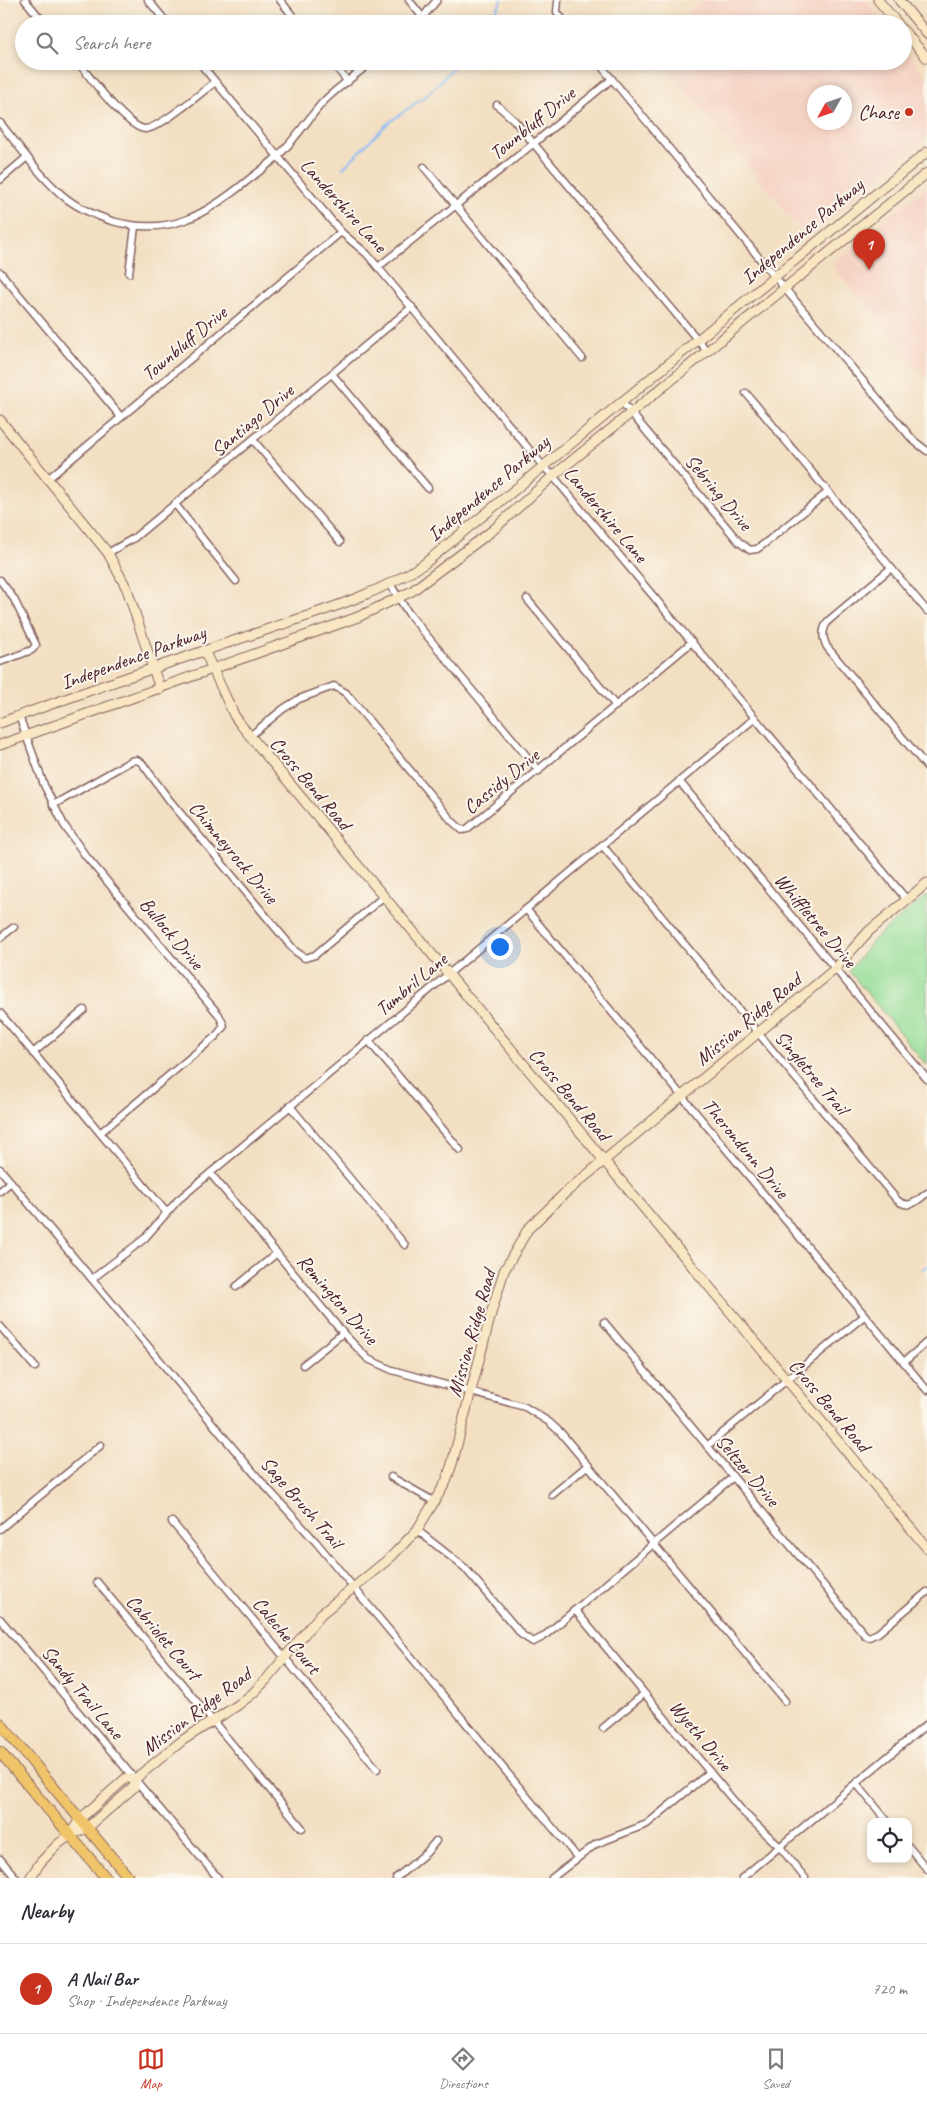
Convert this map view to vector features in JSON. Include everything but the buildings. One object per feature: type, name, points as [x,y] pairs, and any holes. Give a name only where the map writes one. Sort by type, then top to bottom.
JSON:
[{"type":"main road","points":[[0,1723],[129,1878]]},
{"type":"main road","points":[[0,1752],[106,1878]]},
{"type":"street","points":[[25,0],[38,15]]},
{"type":"street","points":[[148,0],[160,15]]},
{"type":"street","points":[[280,0],[292,15]]},
{"type":"street","points":[[409,0],[421,15]]},
{"type":"street","points":[[425,15],[436,0]]},
{"type":"street","points":[[558,0],[557,12],[559,15]]},
{"type":"street","points":[[878,0],[890,15]]},
{"type":"street","points":[[899,0],[911,15]]},
{"type":"street","points":[[904,15],[908,11]]},
{"type":"street","points":[[912,16],[927,34]]},
{"type":"street","points":[[912,40],[927,58]]},
{"type":"street","points":[[85,70],[125,117],[138,127],[145,128],[157,125],[215,82]]},
{"type":"street","name":"Landershire Lane","points":[[205,70],[341,232],[367,254],[412,306],[543,466],[554,476],[907,900]]},
{"type":"street","points":[[338,70],[348,82]]},
{"type":"street","points":[[0,123],[49,182],[73,203],[95,216],[136,227],[170,224],[196,216],[222,201],[278,156],[322,104],[362,70]]},
{"type":"street","points":[[604,70],[785,288],[914,440],[927,452]]},
{"type":"street","name":"Townbluff Drive","points":[[378,267],[612,79]]},
{"type":"street","points":[[498,105],[514,120],[707,351]]},
{"type":"street","name":"Independence Parkway","points":[[0,723],[204,650],[359,598],[390,584],[424,564],[927,152]]},
{"type":"street","points":[[0,180],[27,157]]},
{"type":"street","points":[[424,167],[582,358]]},
{"type":"street","name":"Independence Parkway","points":[[0,745],[358,617],[412,591],[493,530],[631,412],[927,173]]},
{"type":"street","points":[[878,191],[889,204]]},
{"type":"street","points":[[129,273],[136,227]]},
{"type":"street","name":"Townbluff Drive","points":[[49,478],[341,232]]},
{"type":"street","points":[[0,272],[121,417]]},
{"type":"street","name":"Santiago Drive","points":[[108,553],[134,538],[412,306]]},
{"type":"street","points":[[332,374],[428,488]]},
{"type":"street","points":[[746,393],[927,611]]},
{"type":"street","name":"Sebring Drive","points":[[621,401],[739,542],[750,550],[757,549],[764,544],[828,492]]},
{"type":"street","points":[[0,420],[108,553],[127,590],[160,689]]},
{"type":"street","points":[[253,440],[340,542]]},
{"type":"street","points":[[175,504],[236,581]]},
{"type":"street","points":[[891,568],[828,621],[823,632],[823,639],[827,647],[927,767]]},
{"type":"street","points":[[0,580],[14,599],[36,645],[32,650],[0,662]]},
{"type":"street","points":[[390,584],[398,599],[539,770]]},
{"type":"street","points":[[527,599],[616,706]]},
{"type":"street","name":"Cassidy Drive","points":[[250,736],[289,704],[330,687],[338,686],[346,693],[452,822],[462,830],[471,827],[692,642]]},
{"type":"street","name":"Cross Bend Road","points":[[204,650],[234,714],[250,736],[927,1548]]},
{"type":"street","name":"Bullock Drive","points":[[19,716],[53,805],[64,825],[85,855],[219,1015],[224,1026],[216,1036],[100,1133]]},
{"type":"street","name":"Tumbril Lane","points":[[92,1279],[144,1239],[166,1212],[210,1173],[755,718]]},
{"type":"street","name":"Chimneyrock Drive","points":[[53,805],[131,760],[137,760],[142,763],[170,801],[231,874],[295,950],[305,958],[315,955],[383,897]]},
{"type":"street","name":"Whiffletree Drive","points":[[679,782],[927,1079]]},
{"type":"street","name":"Singletree Trail","points":[[602,845],[897,1200],[906,1206],[911,1205],[927,1193]]},
{"type":"street","name":"Mission Ridge Road","points":[[70,1835],[87,1828],[134,1787],[135,1780],[183,1740],[252,1694],[285,1658],[315,1620],[392,1557],[417,1530],[446,1482],[504,1271],[528,1229],[553,1203],[835,969],[869,931],[927,883]]},
{"type":"street","name":"Therondunn Drive","points":[[526,909],[927,1390]]},
{"type":"street","points":[[0,938],[14,927]]},
{"type":"street","points":[[33,1053],[84,1010]]},
{"type":"street","points":[[0,1013],[166,1212]]},
{"type":"street","points":[[368,1040],[460,1150]]},
{"type":"street","points":[[290,1106],[405,1245]]},
{"type":"street","name":"Sage Brush Trail","points":[[0,1170],[259,1479],[354,1587],[577,1857]]},
{"type":"street","name":"Remington Drive","points":[[210,1173],[343,1333],[368,1359],[379,1365],[508,1401],[538,1414],[561,1433],[785,1701]]},
{"type":"street","points":[[0,1191],[11,1182]]},
{"type":"street","points":[[236,1287],[277,1253]]},
{"type":"street","points":[[707,1446],[864,1316]]},
{"type":"street","name":"Seltzer Drive","points":[[604,1322],[860,1630],[869,1637],[878,1633],[927,1592]]},
{"type":"street","points":[[0,1326],[34,1367]]},
{"type":"street","points":[[303,1365],[343,1333]]},
{"type":"street","points":[[904,1362],[927,1342]]},
{"type":"street","points":[[0,1529],[101,1445]]},
{"type":"street","points":[[552,1494],[588,1465]]},
{"type":"street","points":[[391,1477],[435,1502]]},
{"type":"street","points":[[417,1530],[465,1568],[522,1635],[533,1642],[538,1641],[733,1477]]},
{"type":"street","name":"Caleche Court","points":[[172,1522],[378,1769]]},
{"type":"street","name":"Cabriolet Court","points":[[96,1582],[302,1828]]},
{"type":"street","name":"Wyeth Drive","points":[[575,1610],[743,1812],[780,1847],[805,1878]]},
{"type":"street","name":"Sandy Trail Lane","points":[[0,1619],[218,1878]]},
{"type":"street","points":[[603,1728],[644,1694]]},
{"type":"street","points":[[742,1878],[927,1724]]},
{"type":"street","points":[[552,1878],[596,1844],[647,1824],[710,1772]]},
{"type":"street","name":"Mission Ridge Road","points":[[30,1878],[48,1854],[70,1835],[80,1819],[126,1778],[135,1780]]},
{"type":"street","points":[[856,1783],[885,1818]]},
{"type":"street","points":[[396,1878],[426,1853],[436,1841]]},
{"type":"street","points":[[912,1851],[927,1869]]},
{"type":"street","points":[[0,1859],[16,1878]]},
{"type":"shaded area","points":[[703,0],[865,0],[877,15],[686,15]]},
{"type":"shaded area","points":[[912,59],[927,78],[927,137],[807,237],[669,70],[912,70]]},
{"type":"shaded area","points":[[927,186],[927,379],[832,265]]},
{"type":"green space","points":[[927,895],[927,1066],[849,971],[876,937]]},
{"type":"waterway","points":[[494,15],[502,0]]},
{"type":"waterway","points":[[343,168],[387,124],[427,95],[451,70]]},
{"type":"waterway","points":[[923,1269],[927,1266]]},
{"type":"place","name":"Chase","points":[[909,112]]},
{"type":"place","name":"A Nail Bar","points":[[869,270]]}]
